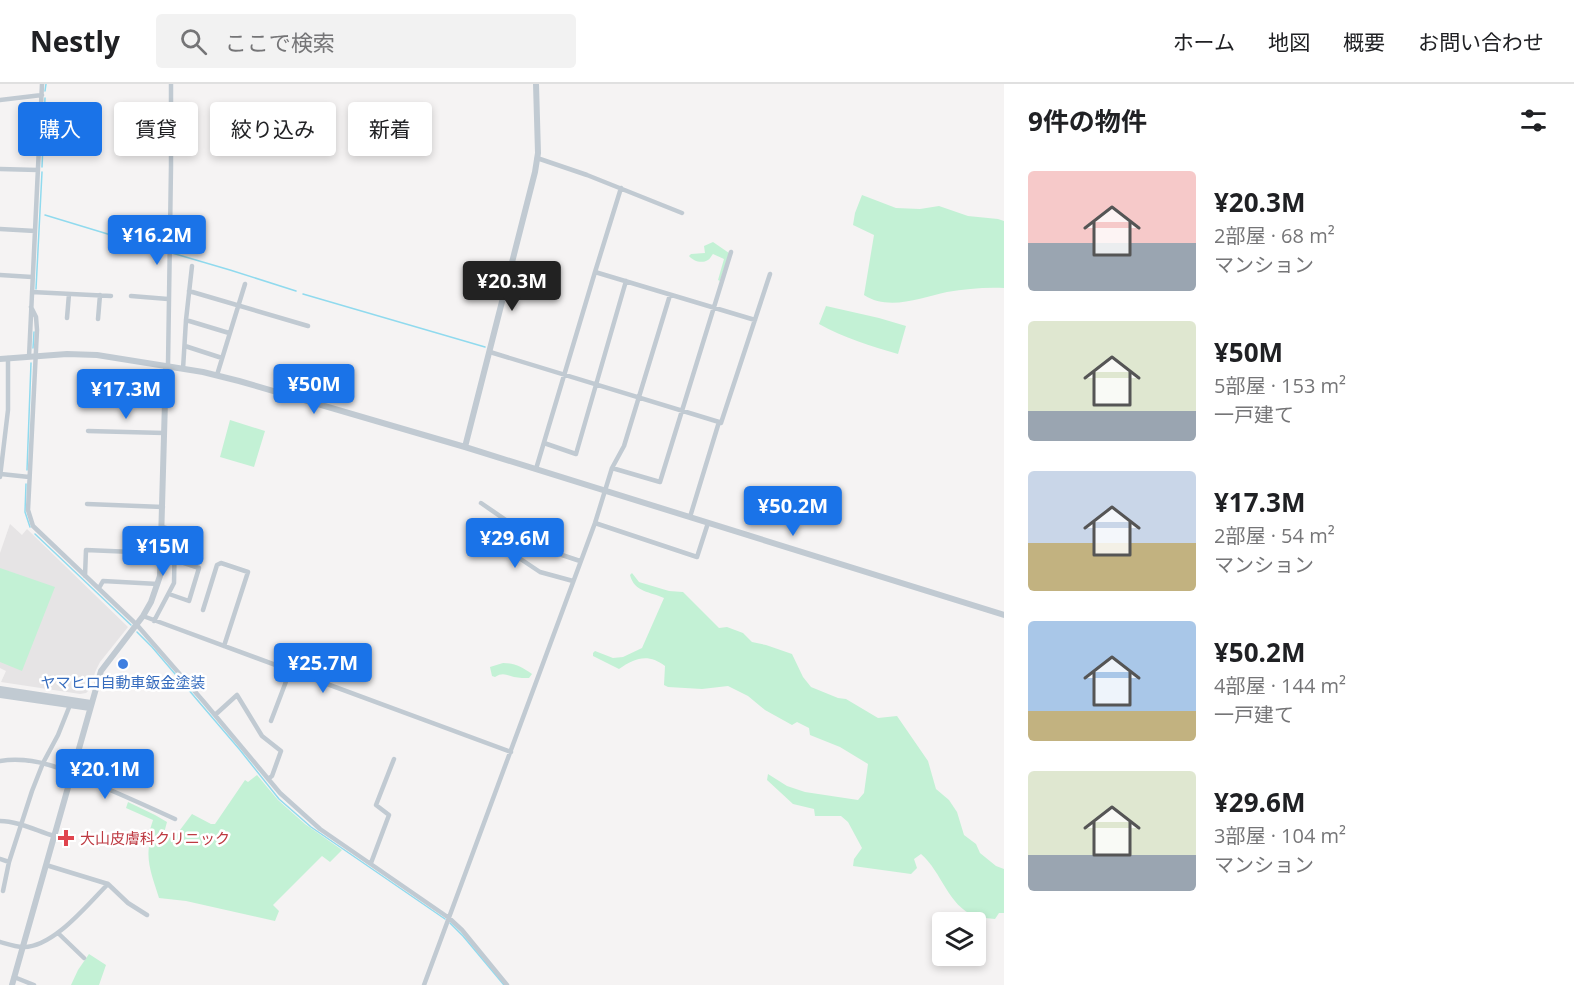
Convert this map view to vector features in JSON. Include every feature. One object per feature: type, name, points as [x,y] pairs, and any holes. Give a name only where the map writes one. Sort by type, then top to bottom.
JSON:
[{"type":"street","points":[[42,84],[31,308],[28,510],[33,526],[137,625],[280,793],[308,819],[449,918],[462,930],[507,985]]},
{"type":"street","points":[[12,985],[101,671],[143,616],[158,585],[161,567],[164,400],[167,366],[171,84]]},
{"type":"street","points":[[465,447],[535,172],[537,158],[536,84]]},
{"type":"street","points":[[0,100],[42,95]]},
{"type":"street","points":[[537,158],[682,213]]},
{"type":"street","points":[[0,169],[38,170]]},
{"type":"street","points":[[536,469],[621,188]]},
{"type":"street","points":[[0,229],[35,231]]},
{"type":"street","points":[[612,468],[660,482],[731,252]]},
{"type":"street","points":[[183,369],[192,266]]},
{"type":"street","points":[[595,272],[754,320]]},
{"type":"street","points":[[690,517],[719,423],[721,423],[770,274]]},
{"type":"street","points":[[0,275],[32,277]]},
{"type":"street","points":[[544,443],[576,454],[626,281]]},
{"type":"street","points":[[217,375],[245,284]]},
{"type":"street","points":[[189,291],[309,326]]},
{"type":"street","points":[[32,292],[111,296]]},
{"type":"street","points":[[67,318],[69,294]]},
{"type":"street","points":[[98,319],[100,295]]},
{"type":"street","points":[[424,985],[595,523],[612,468],[624,446],[670,295]]},
{"type":"street","points":[[131,296],[168,299]]},
{"type":"street","points":[[186,320],[229,333]]},
{"type":"street","points":[[185,346],[222,358]]},
{"type":"street","points":[[490,352],[719,423]]},
{"type":"street","points":[[0,359],[67,354],[97,355],[217,375],[465,447],[1004,615]]},
{"type":"street","points":[[8,358],[8,410],[0,476],[29,477]]},
{"type":"street","points":[[86,398],[164,400]]},
{"type":"street","points":[[88,430],[164,433]]},
{"type":"street","points":[[481,503],[553,552],[580,561]]},
{"type":"street","points":[[87,504],[163,507]]},
{"type":"street","points":[[595,523],[698,557],[708,523]]},
{"type":"street","points":[[471,526],[540,572],[573,581]]},
{"type":"street","points":[[154,621],[174,583],[176,560],[176,536],[173,530],[162,527]]},
{"type":"street","points":[[85,576],[86,550],[133,552]]},
{"type":"street","points":[[169,594],[189,601],[199,568],[176,560]]},
{"type":"street","points":[[203,610],[217,565],[221,563],[248,572],[224,646]]},
{"type":"street","points":[[99,588],[103,581],[158,585]]},
{"type":"street","points":[[143,616],[511,752]]},
{"type":"street","points":[[271,721],[290,670]]},
{"type":"street","points":[[0,689],[91,705]]},
{"type":"street","points":[[0,695],[70,705],[91,705]]},
{"type":"street","points":[[215,715],[237,695],[262,736],[281,752],[272,776],[268,779]]},
{"type":"street","points":[[3,891],[9,862],[32,791],[70,705]]},
{"type":"street","points":[[371,863],[389,815],[376,805],[394,759]]},
{"type":"street","points":[[0,761],[29,760],[43,763],[72,773],[176,819]]},
{"type":"street","points":[[0,821],[8,821],[54,836]]},
{"type":"street","points":[[0,860],[9,862]]},
{"type":"street","points":[[46,865],[108,884],[128,903],[147,915]]},
{"type":"street","points":[[0,942],[22,947],[35,945],[58,933],[108,884]]},
{"type":"street","points":[[58,933],[84,958]]},
{"type":"street","points":[[14,977],[34,985]]},
{"type":"shaded area","points":[[10,524],[22,535],[27,529],[128,627],[100,662],[86,693],[1,682],[6,671],[0,668],[0,553]]},
{"type":"green space","points":[[862,195],[896,208],[920,209],[939,206],[968,216],[1004,221],[1004,288],[961,290],[894,303],[873,300],[864,295],[874,235],[853,225]]},
{"type":"green space","points":[[713,242],[729,253],[720,281],[718,280],[724,259],[713,254],[708,260],[700,262],[689,256],[705,253],[704,246]]},
{"type":"green space","points":[[826,306],[906,326],[898,354],[848,338],[819,324]]},
{"type":"green space","points":[[230,420],[265,431],[254,467],[220,457]]},
{"type":"green space","points":[[0,568],[55,587],[22,671],[0,662]]},
{"type":"green space","points":[[632,573],[639,582],[669,591],[683,592],[719,628],[727,627],[743,633],[752,642],[792,654],[803,677],[811,687],[846,699],[878,718],[897,716],[928,761],[936,789],[949,800],[957,812],[964,835],[976,844],[980,853],[996,866],[1004,869],[1004,913],[999,913],[995,919],[986,918],[986,912],[966,911],[958,905],[921,854],[914,859],[917,868],[911,874],[853,866],[854,859],[862,848],[848,822],[841,816],[815,816],[814,809],[793,804],[767,780],[768,774],[787,786],[805,792],[858,800],[864,793],[868,764],[840,747],[810,735],[809,728],[797,722],[792,725],[765,710],[748,696],[728,686],[702,689],[668,687],[664,685],[665,666],[653,659],[642,658],[619,669],[593,656],[595,651],[613,658],[623,657],[642,648],[664,598],[639,588],[630,575]]},
{"type":"green space","points":[[503,663],[518,666],[532,674],[529,678],[505,674],[492,676],[490,667]]},
{"type":"green space","points":[[257,775],[278,800],[305,824],[342,850],[330,862],[322,856],[273,905],[279,911],[275,921],[186,901],[159,898],[148,853],[151,838],[148,836],[153,820],[126,808],[128,802],[167,822],[164,833],[174,838],[192,814],[215,824],[245,780],[248,782]]},
{"type":"green space","points":[[89,954],[106,965],[99,985],[71,985],[78,970]]},
{"type":"waterway","points":[[45,91],[46,84]]},
{"type":"waterway","points":[[42,167],[45,98]]},
{"type":"waterway","points":[[36,289],[42,172]]},
{"type":"waterway","points":[[45,215],[167,252]]},
{"type":"waterway","points":[[172,253],[296,291]]},
{"type":"waterway","points":[[303,294],[485,347]]},
{"type":"waterway","points":[[33,348],[34,332]]},
{"type":"waterway","points":[[27,470],[31,363]]},
{"type":"waterway","points":[[26,484],[25,512],[30,527]]},
{"type":"waterway","points":[[35,534],[131,625]]},
{"type":"waterway","points":[[137,632],[240,750],[279,799],[311,827],[445,919]]},
{"type":"waterway","points":[[450,923],[504,985]]},
{"type":"place","name":"ヤマヒロ自動車鈑金塗装","points":[[123,664]]},
{"type":"place","name":"大山皮膚科クリニック","points":[[66,838]]}]
